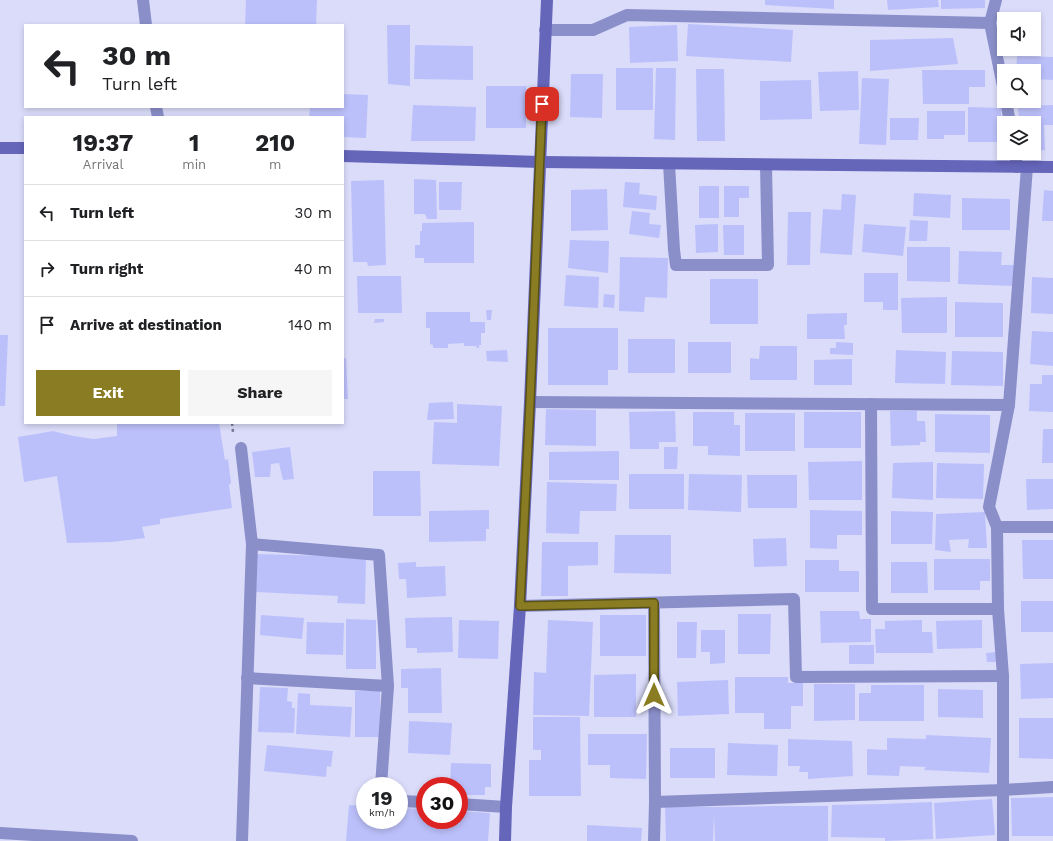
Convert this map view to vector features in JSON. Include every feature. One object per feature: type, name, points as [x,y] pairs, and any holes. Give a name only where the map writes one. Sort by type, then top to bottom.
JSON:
[{"type":"street","points":[[142,0],[146,24]]},
{"type":"street","points":[[505,841],[520,606],[530,402],[546,0]]},
{"type":"street","points":[[996,0],[990,23],[998,64]]},
{"type":"street","points":[[545,30],[593,30],[627,15],[990,23]]},
{"type":"street","points":[[0,148],[24,148]]},
{"type":"street","points":[[344,156],[669,164],[1053,167]]},
{"type":"street","points":[[1003,841],[1002,676],[998,609],[997,527],[989,507],[1009,405],[1022,167],[1018,160]]},
{"type":"street","points":[[669,164],[676,266],[768,266],[766,165]]},
{"type":"street","points":[[530,402],[1009,405]]},
{"type":"street","points":[[871,404],[872,608],[998,609]]},
{"type":"street","points":[[241,448],[252,544],[242,841]]},
{"type":"street","points":[[997,527],[1053,527]]},
{"type":"street","points":[[252,544],[379,555],[388,686],[382,777]]},
{"type":"street","points":[[520,606],[794,599],[796,677],[1002,676]]},
{"type":"street","points":[[654,603],[654,841]]},
{"type":"street","points":[[247,678],[388,686]]},
{"type":"street","points":[[655,802],[1053,787]]},
{"type":"street","points":[[468,805],[506,807]]},
{"type":"street","points":[[0,833],[132,841]]},
{"type":"building","points":[[246,0],[317,0],[316,24],[245,24]]},
{"type":"building","points":[[765,0],[834,0],[834,9],[765,5]]},
{"type":"building","points":[[887,0],[938,0],[939,7],[888,10]]},
{"type":"building","points":[[941,0],[985,0],[985,8],[941,9]]},
{"type":"building","points":[[688,24],[793,30],[791,62],[686,56]]},
{"type":"building","points":[[387,25],[410,25],[410,86],[388,84]]},
{"type":"building","points":[[677,25],[678,61],[630,63],[629,27]]},
{"type":"building","points":[[953,38],[958,64],[870,71],[870,40]]},
{"type":"building","points":[[415,45],[473,46],[473,80],[414,79]]},
{"type":"building","points":[[1017,56],[1053,57],[1053,80],[1041,79],[1041,64],[1016,64]]},
{"type":"building","points":[[616,68],[653,68],[653,110],[616,110]]},
{"type":"building","points":[[656,68],[676,68],[675,140],[654,139]]},
{"type":"building","points":[[696,69],[724,69],[725,141],[697,141]]},
{"type":"building","points":[[922,70],[985,70],[985,87],[969,87],[969,104],[923,104]]},
{"type":"building","points":[[858,71],[859,110],[820,111],[818,72]]},
{"type":"building","points":[[571,74],[603,74],[602,118],[570,117]]},
{"type":"building","points":[[862,78],[889,79],[886,145],[859,144]]},
{"type":"building","points":[[811,80],[812,119],[760,120],[760,81]]},
{"type":"building","points":[[486,86],[526,86],[526,128],[486,128]]},
{"type":"building","points":[[344,94],[368,95],[366,138],[344,137],[344,116],[309,116],[310,108],[344,108]]},
{"type":"building","points":[[413,105],[476,107],[475,141],[411,141]]},
{"type":"building","points":[[1041,105],[1053,105],[1053,125],[1044,125],[1045,150],[1041,150],[1041,116],[1019,116],[1018,108],[1041,108]]},
{"type":"building","points":[[968,107],[1001,108],[1001,116],[997,116],[997,142],[968,142]]},
{"type":"building","points":[[927,111],[965,111],[965,135],[944,135],[944,139],[927,139]]},
{"type":"building","points":[[890,118],[919,118],[918,140],[890,140]]},
{"type":"building","points":[[414,179],[436,180],[437,219],[427,219],[425,214],[414,214]]},
{"type":"building","points":[[384,180],[386,265],[368,266],[367,262],[353,262],[351,181]]},
{"type":"building","points":[[439,182],[462,182],[461,210],[439,210]]},
{"type":"building","points":[[625,182],[640,183],[639,194],[657,196],[656,210],[623,207]]},
{"type":"building","points":[[699,186],[719,186],[719,218],[699,218]]},
{"type":"building","points":[[724,186],[749,186],[749,198],[739,198],[739,217],[724,217]]},
{"type":"building","points":[[607,189],[608,230],[571,231],[571,190]]},
{"type":"building","points":[[1044,190],[1053,191],[1053,221],[1042,221]]},
{"type":"building","points":[[914,193],[951,195],[950,218],[913,216]]},
{"type":"building","points":[[842,194],[856,195],[852,255],[820,253],[823,209],[841,210]]},
{"type":"building","points":[[962,198],[1010,199],[1010,230],[962,230]]},
{"type":"building","points":[[632,211],[650,213],[649,224],[661,225],[659,238],[629,234]]},
{"type":"building","points":[[788,212],[811,212],[810,265],[787,265]]},
{"type":"building","points":[[910,220],[928,221],[927,241],[909,241]]},
{"type":"building","points":[[474,222],[474,263],[424,263],[424,258],[415,258],[415,245],[420,245],[420,231],[422,231],[422,223]]},
{"type":"building","points":[[718,224],[718,252],[696,253],[695,225]]},
{"type":"building","points":[[864,224],[906,227],[903,256],[862,252]]},
{"type":"building","points":[[723,225],[744,225],[744,255],[724,255]]},
{"type":"building","points":[[570,240],[609,241],[608,273],[568,268]]},
{"type":"building","points":[[907,247],[950,247],[950,282],[907,281]]},
{"type":"building","points":[[959,251],[1002,252],[1001,265],[1014,265],[1014,286],[958,284]]},
{"type":"building","points":[[620,257],[668,258],[667,298],[645,297],[644,312],[619,311]]},
{"type":"building","points":[[864,273],[898,273],[898,310],[883,310],[883,302],[864,302]]},
{"type":"building","points":[[566,275],[599,277],[598,308],[564,306]]},
{"type":"building","points":[[357,276],[401,276],[402,313],[358,313]]},
{"type":"building","points":[[1032,277],[1053,278],[1053,314],[1031,313]]},
{"type":"building","points":[[710,279],[758,279],[758,324],[710,324]]},
{"type":"building","points":[[604,294],[615,295],[614,308],[603,307]]},
{"type":"building","points":[[947,297],[947,333],[902,333],[901,298]]},
{"type":"building","points":[[955,302],[1003,303],[1003,337],[955,337]]},
{"type":"building","points":[[486,310],[492,310],[491,320],[487,320]]},
{"type":"building","points":[[426,312],[470,312],[470,322],[485,322],[485,333],[481,333],[481,345],[477,348],[476,346],[464,346],[464,343],[448,344],[448,348],[433,348],[433,345],[430,344],[430,328],[426,328]]},
{"type":"building","points":[[847,313],[847,325],[844,325],[845,339],[807,339],[807,314]]},
{"type":"building","points":[[375,319],[384,319],[384,322],[374,323]]},
{"type":"building","points":[[548,328],[618,328],[618,370],[608,370],[608,385],[548,385]]},
{"type":"building","points":[[1032,331],[1053,332],[1053,366],[1030,364]]},
{"type":"building","points":[[0,335],[8,335],[5,406],[0,406]]},
{"type":"building","points":[[628,339],[675,339],[675,373],[628,373]]},
{"type":"building","points":[[688,342],[731,342],[731,373],[688,373]]},
{"type":"building","points":[[836,342],[853,343],[853,355],[830,354],[830,348],[836,348]]},
{"type":"building","points":[[760,346],[797,346],[797,380],[750,380],[750,358],[759,359]]},
{"type":"building","points":[[507,350],[508,362],[487,361],[486,351]]},
{"type":"building","points":[[896,350],[946,352],[945,384],[895,383]]},
{"type":"building","points":[[952,351],[1003,352],[1003,386],[951,385]]},
{"type":"building","points":[[344,358],[346,358],[348,399],[344,399]]},
{"type":"building","points":[[852,359],[852,385],[814,385],[814,360]]},
{"type":"building","points":[[1042,375],[1053,375],[1053,412],[1029,411],[1030,384],[1042,384]]},
{"type":"building","points":[[453,402],[454,419],[427,420],[429,403]]},
{"type":"building","points":[[457,404],[502,406],[499,466],[432,464],[434,422],[457,423]]},
{"type":"building","points":[[546,409],[596,410],[596,446],[545,445]]},
{"type":"building","points":[[675,411],[676,442],[659,442],[659,449],[630,449],[629,412]]},
{"type":"building","points":[[890,411],[917,411],[917,421],[925,421],[926,442],[920,442],[920,445],[891,446]]},
{"type":"building","points":[[693,412],[734,412],[734,425],[740,425],[740,456],[708,455],[708,446],[693,446]]},
{"type":"building","points":[[804,412],[861,412],[861,448],[804,448]]},
{"type":"building","points":[[745,413],[795,413],[795,451],[745,451]]},
{"type":"building","points":[[935,414],[990,415],[990,453],[935,452]]},
{"type":"building","points":[[117,424],[219,424],[225,460],[228,459],[232,508],[160,519],[160,524],[142,527],[145,538],[112,542],[67,543],[57,476],[24,482],[18,437],[53,431],[94,439],[117,436]]},
{"type":"building","points":[[1043,429],[1053,429],[1053,463],[1042,463]]},
{"type":"building","points":[[290,447],[294,479],[283,480],[279,463],[271,464],[270,477],[255,477],[252,452]]},
{"type":"building","points":[[664,447],[678,447],[677,469],[664,469]]},
{"type":"building","points":[[619,451],[619,480],[549,480],[549,452]]},
{"type":"building","points":[[862,461],[862,500],[809,500],[808,462]]},
{"type":"building","points":[[933,462],[933,500],[892,498],[893,463]]},
{"type":"building","points":[[937,463],[984,464],[983,499],[936,498]]},
{"type":"building","points":[[373,471],[420,471],[421,516],[373,516]]},
{"type":"building","points":[[629,474],[684,474],[684,509],[629,509]]},
{"type":"building","points":[[689,474],[742,475],[741,512],[688,510]]},
{"type":"building","points":[[747,475],[797,475],[797,508],[748,508]]},
{"type":"building","points":[[1026,479],[1053,479],[1053,509],[1027,510]]},
{"type":"building","points":[[547,482],[617,484],[616,511],[580,511],[579,534],[546,533]]},
{"type":"building","points":[[489,510],[489,529],[486,529],[486,541],[429,542],[429,511]]},
{"type":"building","points":[[810,510],[862,511],[862,535],[837,535],[837,549],[810,548]]},
{"type":"building","points":[[891,511],[933,512],[932,544],[891,544]]},
{"type":"building","points":[[985,512],[987,548],[968,548],[969,539],[949,540],[951,552],[935,550],[936,514]]},
{"type":"building","points":[[615,535],[671,535],[671,574],[614,573]]},
{"type":"building","points":[[786,538],[787,566],[754,567],[753,539]]},
{"type":"building","points":[[1022,540],[1053,540],[1053,579],[1023,579]]},
{"type":"building","points":[[542,542],[598,542],[598,565],[568,566],[568,596],[541,596]]},
{"type":"building","points":[[257,554],[366,557],[365,604],[337,603],[338,596],[256,592]]},
{"type":"building","points":[[934,559],[990,559],[990,581],[980,581],[980,590],[934,590]]},
{"type":"building","points":[[805,560],[839,560],[839,571],[859,571],[859,592],[805,592]]},
{"type":"building","points":[[416,562],[416,567],[445,566],[446,596],[407,598],[406,579],[399,579],[398,563]]},
{"type":"building","points":[[891,562],[927,562],[928,593],[891,593]]},
{"type":"building","points":[[1021,601],[1053,601],[1053,632],[1021,632]]},
{"type":"building","points":[[820,611],[859,611],[860,619],[871,619],[871,642],[821,643]]},
{"type":"building","points":[[738,614],[771,614],[770,654],[738,654]]},
{"type":"building","points":[[261,615],[304,618],[302,639],[260,635]]},
{"type":"building","points":[[600,615],[646,615],[646,656],[600,656]]},
{"type":"building","points":[[452,617],[453,652],[417,653],[417,648],[406,648],[405,618]]},
{"type":"building","points":[[346,619],[376,620],[376,669],[346,669]]},
{"type":"building","points":[[459,620],[499,621],[498,659],[458,658]]},
{"type":"building","points":[[548,620],[593,622],[589,716],[533,715],[534,672],[546,673]]},
{"type":"building","points":[[922,620],[922,632],[932,632],[933,653],[876,653],[875,629],[885,629],[885,621]]},
{"type":"building","points":[[982,620],[982,648],[937,649],[936,621]]},
{"type":"building","points":[[307,622],[344,623],[343,655],[306,654]]},
{"type":"building","points":[[677,622],[697,622],[696,658],[677,658]]},
{"type":"building","points":[[701,630],[725,630],[725,663],[710,664],[710,652],[701,652]]},
{"type":"building","points":[[849,645],[874,645],[874,664],[849,664]]},
{"type":"building","points":[[996,652],[997,662],[987,662],[986,653]]},
{"type":"building","points":[[1053,663],[1053,698],[1021,699],[1020,664]]},
{"type":"building","points":[[441,668],[442,713],[408,713],[408,688],[401,688],[401,669]]},
{"type":"building","points":[[636,674],[636,717],[594,717],[594,675]]},
{"type":"building","points":[[735,677],[788,677],[788,683],[803,683],[803,706],[791,706],[791,729],[764,729],[764,713],[735,713]]},
{"type":"building","points":[[728,680],[729,714],[678,716],[677,682]]},
{"type":"building","points":[[814,684],[855,684],[855,720],[814,721]]},
{"type":"building","points":[[871,685],[924,685],[924,721],[859,721],[859,693],[871,693]]},
{"type":"building","points":[[260,687],[288,688],[287,701],[292,702],[292,708],[295,708],[294,733],[258,732]]},
{"type":"building","points":[[938,689],[983,690],[983,718],[938,717]]},
{"type":"building","points":[[355,691],[380,691],[380,737],[355,737]]},
{"type":"building","points":[[298,693],[310,694],[310,705],[352,707],[350,737],[296,734]]},
{"type":"building","points":[[533,717],[580,717],[581,796],[529,796],[529,760],[541,760],[541,750],[533,750]]},
{"type":"building","points":[[1019,718],[1053,718],[1053,759],[1019,758]]},
{"type":"building","points":[[409,721],[452,723],[450,755],[408,753]]},
{"type":"building","points":[[588,734],[647,734],[646,779],[610,778],[610,765],[588,765]]},
{"type":"building","points":[[926,735],[991,738],[989,773],[924,770],[926,767],[900,766],[899,776],[867,775],[867,749],[887,750],[887,738],[926,739]]},
{"type":"building","points":[[788,739],[852,741],[853,776],[808,779],[808,772],[799,772],[800,766],[788,766]]},
{"type":"building","points":[[728,743],[778,745],[777,776],[727,775]]},
{"type":"building","points":[[267,745],[333,751],[331,767],[327,766],[326,777],[264,771]]},
{"type":"building","points":[[670,748],[715,748],[715,778],[670,778]]},
{"type":"building","points":[[451,763],[491,764],[491,787],[485,787],[485,795],[468,795],[468,777],[450,777]]},
{"type":"building","points":[[1053,797],[1053,836],[1012,836],[1011,798]]},
{"type":"building","points":[[992,799],[995,835],[936,839],[934,803]]},
{"type":"building","points":[[932,802],[933,839],[885,841],[885,838],[831,837],[832,805]]},
{"type":"building","points":[[349,805],[356,805],[356,829],[408,829],[408,808],[416,809],[416,829],[468,829],[468,812],[490,813],[488,841],[346,841]]},
{"type":"building","points":[[828,806],[828,841],[715,841],[714,814],[713,841],[666,841],[665,807]]},
{"type":"building","points":[[587,825],[642,828],[641,841],[587,841]]},
{"type":"route","points":[[542,104],[520,606],[654,603],[654,695]]}]
